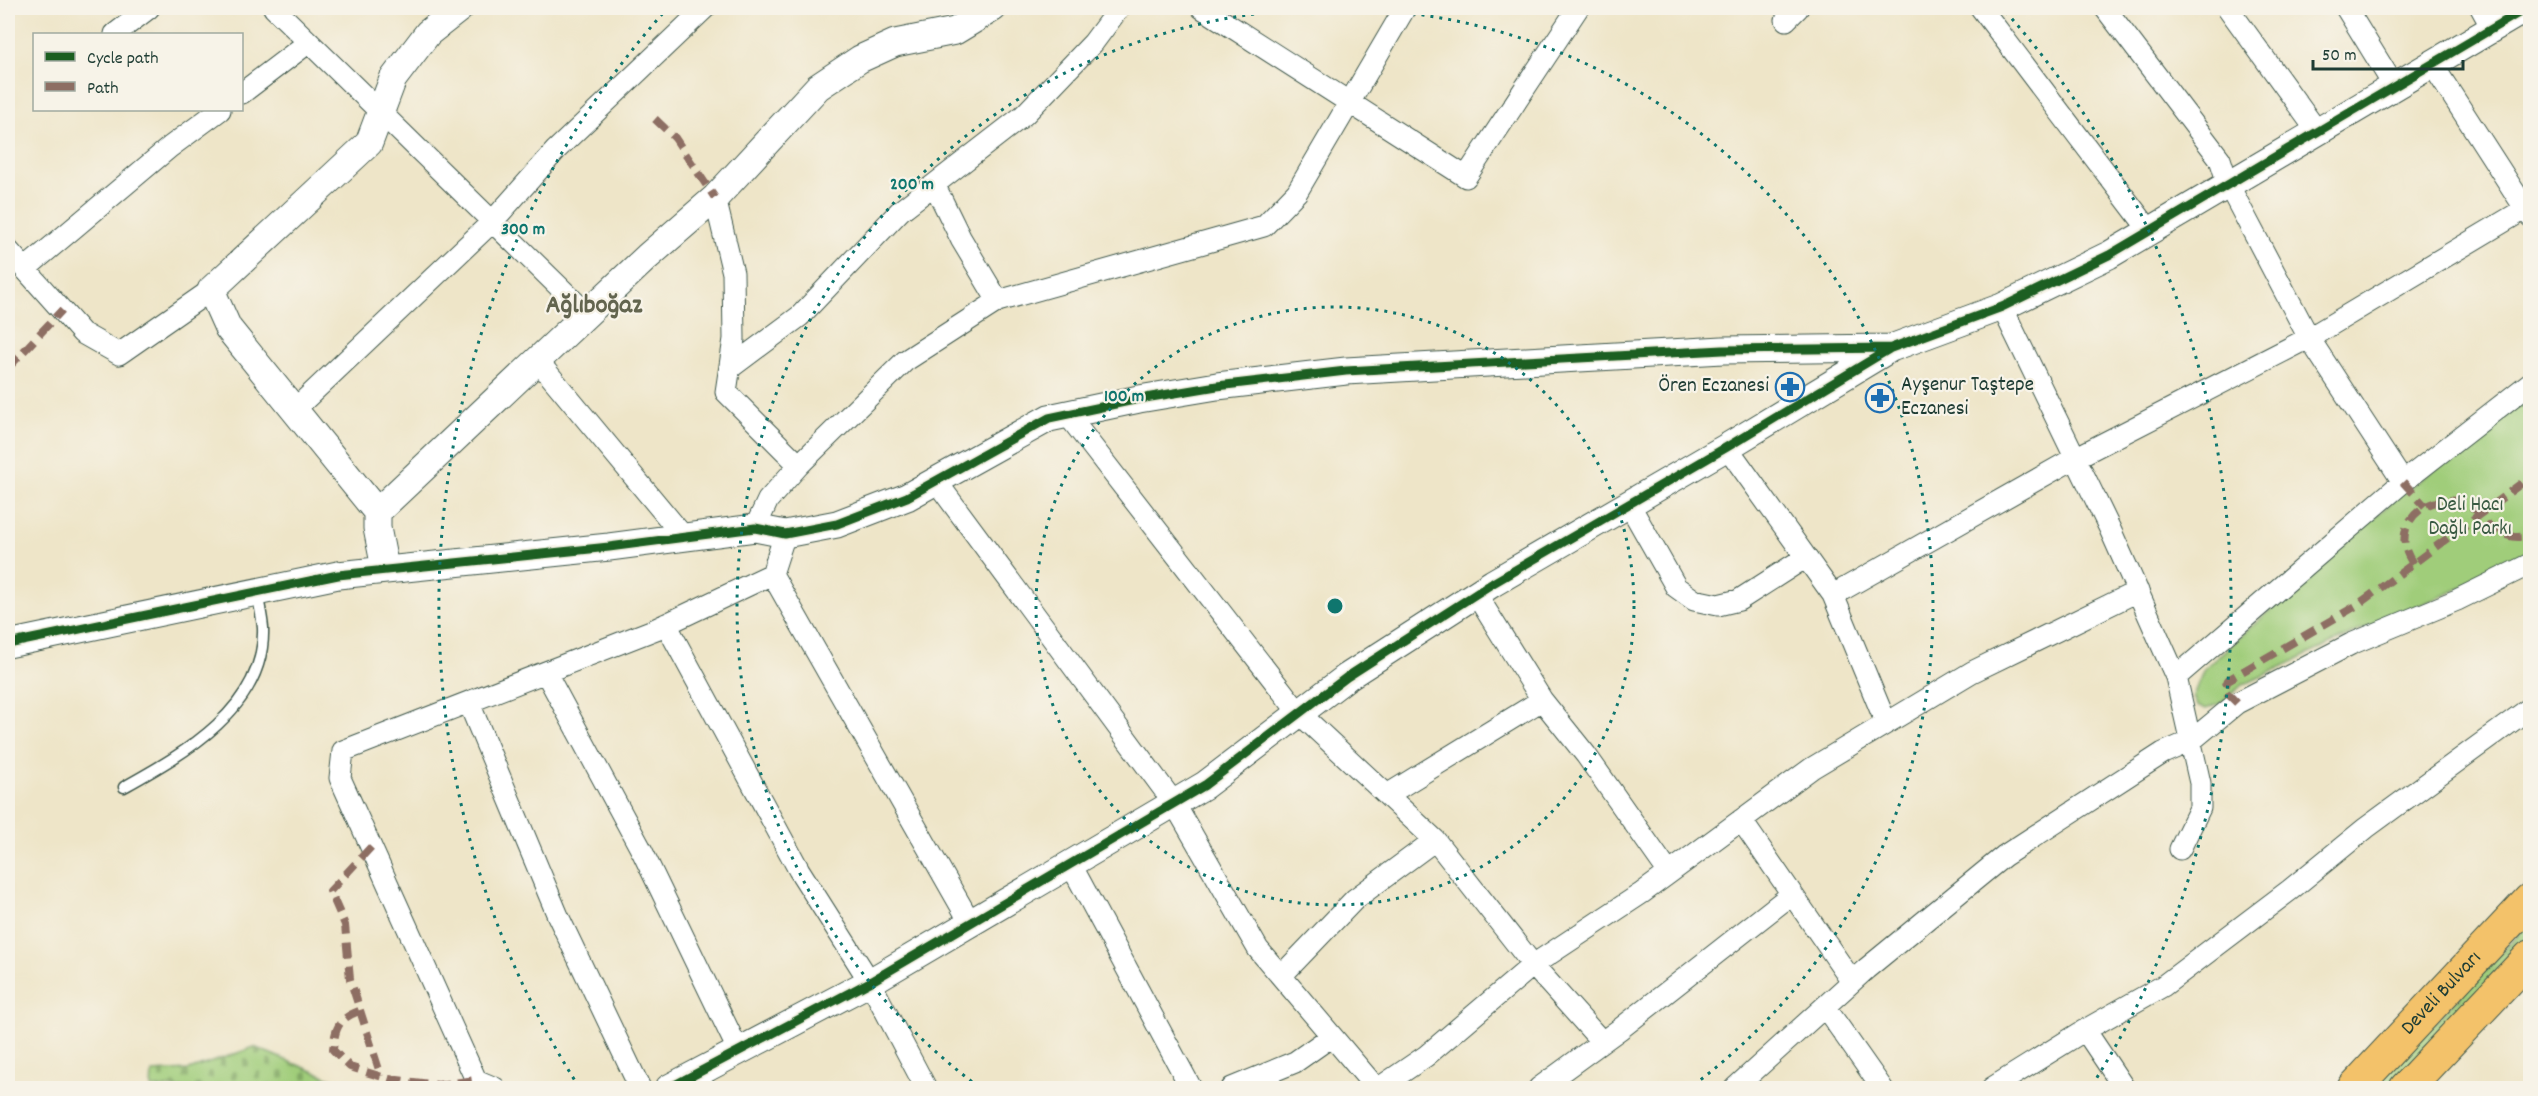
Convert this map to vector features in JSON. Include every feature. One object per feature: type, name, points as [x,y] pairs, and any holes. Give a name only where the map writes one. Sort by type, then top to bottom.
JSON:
[{"type":"highway","name":"Develi Bulvarı","points":[[2354,1089],[2530,900]]},
{"type":"highway","name":"Develi Bulvarı","points":[[2406,1089],[2530,957]]},
{"type":"street","points":[[116,33],[149,8]]},
{"type":"street","points":[[274,8],[586,314]]},
{"type":"street","points":[[8,250],[82,333],[119,354],[211,290],[369,143],[393,79],[428,33],[460,8]]},
{"type":"street","points":[[294,411],[492,222],[556,150],[705,8]]},
{"type":"street","points":[[377,512],[647,257],[715,198],[818,87],[860,59],[886,47],[955,30],[993,8]]},
{"type":"street","points":[[730,368],[800,316],[900,212],[1024,115],[1093,43],[1119,8]]},
{"type":"street","points":[[755,528],[768,500],[799,465],[905,361],[998,302],[1264,226],[1298,192],[1405,8]]},
{"type":"street","points":[[1207,9],[1466,177],[1578,8]]},
{"type":"street","points":[[1981,8],[2150,231]]},
{"type":"street","points":[[2105,8],[2220,159],[2228,184],[2309,338],[2403,482]]},
{"type":"street","points":[[2228,8],[2317,131]]},
{"type":"street","points":[[2346,8],[2394,86]]},
{"type":"street","points":[[669,1089],[870,982],[1205,785],[1347,677],[1476,594],[1891,348],[2002,307],[2109,255],[2432,64],[2487,18],[2527,8]]},
{"type":"street","points":[[243,92],[309,42]]},
{"type":"street","points":[[1833,595],[2075,458],[2309,338],[2529,210],[2432,64]]},
{"type":"street","points":[[25,269],[170,147],[219,111]]},
{"type":"street","points":[[935,186],[961,238],[998,302]]},
{"type":"street","points":[[715,198],[733,273],[734,339],[726,393],[799,465]]},
{"type":"street","points":[[211,290],[228,328],[377,512],[377,528],[385,568]]},
{"type":"street","points":[[2002,307],[2138,591],[2176,677],[2200,783],[2200,808],[2180,849]]},
{"type":"street","points":[[8,644],[257,591],[385,568],[609,547],[755,528],[785,534],[837,524],[907,497],[1049,418],[1217,386],[1346,371],[1723,350],[1891,348]]},
{"type":"street","points":[[537,360],[684,537]]},
{"type":"street","points":[[2176,677],[2304,570],[2403,482],[2530,383]]},
{"type":"street","points":[[1067,414],[1299,713],[1435,840],[1533,964],[1602,1042]]},
{"type":"street","points":[[1727,447],[1833,595],[1886,723]]},
{"type":"street","points":[[936,480],[1174,803],[1258,949],[1377,1089],[1426,1056],[1533,964],[1669,873],[1812,768],[1972,672],[2138,591]]},
{"type":"street","points":[[1629,504],[1676,587],[1694,600],[1718,605],[1739,600],[1806,557]]},
{"type":"street","points":[[495,1089],[476,1080],[340,778],[343,751],[666,624],[772,574],[785,534]]},
{"type":"street","points":[[1735,1089],[1852,981],[2004,856],[2163,753],[2191,741],[2237,702],[2351,644],[2457,600],[2530,564]]},
{"type":"street","points":[[772,574],[970,922]]},
{"type":"street","points":[[1476,594],[1542,700],[1586,755],[1669,873]]},
{"type":"street","points":[[666,624],[799,870],[870,982],[926,1089]]},
{"type":"street","points":[[546,673],[642,851],[739,1052]]},
{"type":"street","points":[[1387,795],[1542,700]]},
{"type":"street","points":[[469,703],[558,916],[640,1089]]},
{"type":"street","points":[[1992,1089],[2085,1030],[2163,986],[2290,890],[2366,828],[2530,708]]},
{"type":"street","points":[[1741,820],[1852,981]]},
{"type":"street","points":[[1281,976],[1355,898],[1435,840]]},
{"type":"street","points":[[1070,863],[1191,1089]]},
{"type":"street","points":[[1539,1089],[1792,894]]},
{"type":"street","points":[[1825,1006],[1882,1089]]},
{"type":"street","points":[[2085,1030],[2124,1089]]},
{"type":"street","points":[[1232,1089],[1295,1062],[1332,1036]]},
{"type":"lane","points":[[124,787],[174,759],[220,723],[244,694],[258,661],[261,645],[263,629],[257,591]]},
{"type":"green space","name":"Deli Hacı Dağlı Parkı","points":[[2530,397],[2530,555],[2454,591],[2362,629],[2241,686],[2220,704],[2206,709],[2197,705],[2193,696],[2204,669],[2393,501]]},
{"type":"green space","points":[[2530,922],[2530,939],[2390,1088],[2372,1088]]},
{"type":"green space","points":[[254,1047],[342,1083],[391,1088],[151,1088],[152,1072],[189,1070]]},
{"type":"marked path","points":[[655,119],[675,138],[715,198]]},
{"type":"marked path","points":[[8,368],[62,310]]},
{"type":"marked path","points":[[2237,703],[2224,690],[2228,680],[2356,606],[2530,477]]},
{"type":"marked path","points":[[2403,482],[2425,506]]},
{"type":"marked path","points":[[2413,564],[2405,548],[2406,529],[2417,512],[2434,503],[2453,500],[2463,503],[2474,509],[2487,524],[2502,534],[2513,537],[2530,535]]},
{"type":"marked path","points":[[371,847],[330,891],[345,925],[350,979],[381,1076]]},
{"type":"marked path","points":[[359,1011],[342,1021],[334,1042],[333,1050],[350,1067],[389,1079],[438,1085],[476,1080]]},
{"type":"cycle path","points":[[669,1088],[870,982],[1205,785],[1347,677],[1493,583],[1727,447],[1891,348],[2002,307],[2109,255],[2527,8]]},
{"type":"cycle path","points":[[8,644],[338,575],[609,547],[755,528],[785,534],[837,524],[907,497],[1049,418],[1139,399],[1217,386],[1346,371],[1723,350],[1891,348]]},
{"type":"place","name":"Ören Eczanesi","points":[[1790,387]]},
{"type":"place","name":"Ayşenur Taştepe Eczanesi","points":[[1880,398]]},
{"type":"district","name":"Ağlıboğaz","points":[[594,306]]}]
